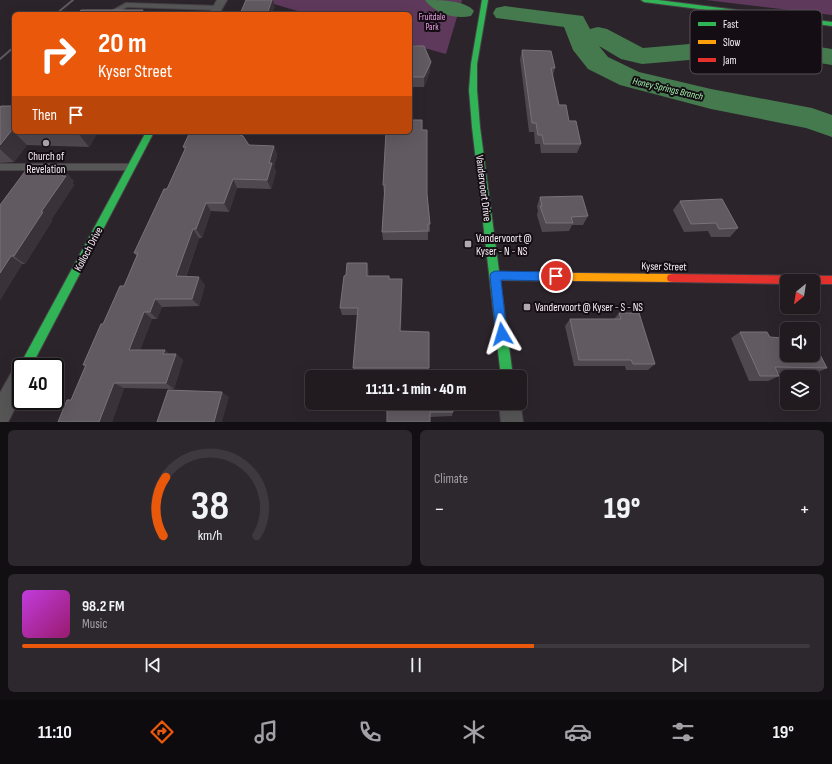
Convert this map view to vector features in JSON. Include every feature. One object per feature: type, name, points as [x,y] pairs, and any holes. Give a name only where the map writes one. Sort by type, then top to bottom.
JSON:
[{"type":"street","name":"Vandervoort Drive","points":[[485,0],[474,64],[476,127],[506,370]]},
{"type":"street","points":[[644,0],[722,10]]},
{"type":"street","points":[[822,23],[832,24]]},
{"type":"street","name":"Kolloch Drive","points":[[30,358],[149,134]]},
{"type":"street","name":"Kyser Street","points":[[495,276],[832,280]]},
{"type":"street","points":[[0,414],[12,392]]},
{"type":"street","points":[[511,410],[512,422]]},
{"type":"lane","points":[[113,12],[130,5],[217,7]]},
{"type":"lane","points":[[177,12],[180,7]]},
{"type":"lane","points":[[0,167],[131,167]]},
{"type":"green space","name":"Fruitdale Park","points":[[260,0],[462,0],[446,54],[412,45],[412,12],[301,12]]},
{"type":"green space","points":[[706,0],[832,0],[832,15],[822,14],[822,10],[790,10]]},
{"type":"building","points":[[246,0],[272,0],[268,12],[241,12]]},
{"type":"building","points":[[81,10],[143,10],[142,12],[79,12]]},
{"type":"building","points":[[412,46],[424,46],[431,62],[424,77],[412,77]]},
{"type":"building","points":[[522,50],[551,51],[555,68],[551,68],[559,105],[566,105],[569,121],[576,121],[581,144],[544,144],[542,135],[538,135],[536,123],[532,123]]},
{"type":"building","points":[[12,106],[12,130],[0,145],[0,107]]},
{"type":"building","points":[[412,120],[422,120],[422,130],[427,130],[427,194],[430,224],[428,224],[428,231],[382,232],[385,185],[383,185],[386,134],[412,134]]},
{"type":"building","points":[[189,134],[238,134],[243,136],[249,145],[274,146],[269,163],[272,163],[267,180],[233,179],[224,203],[206,203],[196,229],[193,229],[176,276],[199,277],[192,299],[155,299],[150,312],[144,312],[129,350],[165,350],[163,354],[176,354],[166,383],[114,383],[99,422],[58,422],[67,400],[71,400],[86,365],[83,365],[101,324],[103,324],[120,286],[124,286],[138,253],[134,253],[164,189],[167,189],[186,147],[183,147]]},
{"type":"building","points":[[26,170],[66,172],[62,176],[66,176],[41,212],[43,212],[14,256],[11,256],[0,273],[0,205]]},
{"type":"building","points":[[582,196],[588,216],[571,217],[573,223],[546,223],[540,206],[542,206],[540,197]]},
{"type":"building","points":[[722,199],[738,228],[719,229],[716,223],[691,224],[680,201]]},
{"type":"building","points":[[347,263],[367,263],[367,276],[389,276],[389,279],[402,279],[400,331],[429,332],[429,368],[353,368],[358,308],[340,308]]},
{"type":"building","points":[[619,313],[639,313],[655,364],[633,364],[631,360],[579,360],[570,319],[621,319]]},
{"type":"building","points":[[740,332],[767,332],[770,337],[780,338],[780,362],[820,362],[820,355],[827,368],[775,367],[779,376],[760,376]]},
{"type":"building","points":[[168,390],[222,392],[214,422],[157,422]]},
{"type":"building","points":[[387,410],[453,410],[453,412],[430,412],[430,422],[387,422]]},
{"type":"waterway","name":"Honey Springs Branch","points":[[437,0],[451,8],[462,11]]},
{"type":"waterway","name":"Honey Springs Branch","points":[[505,13],[574,21],[587,50],[598,63],[630,79],[711,99],[812,119],[832,126]]},
{"type":"waterway","points":[[598,35],[631,53],[642,56],[690,52]]},
{"type":"waterway","points":[[822,55],[832,57]]},
{"type":"railway","points":[[58,12],[73,0]]},
{"type":"railway","points":[[0,59],[12,49]]},
{"type":"traffic: fast","points":[[485,0],[474,64],[473,90],[476,127],[506,370]]},
{"type":"traffic: fast","points":[[644,0],[722,10]]},
{"type":"traffic: fast","points":[[822,23],[832,24]]},
{"type":"traffic: fast","points":[[30,358],[149,134]]},
{"type":"traffic: slow","points":[[495,276],[672,278]]},
{"type":"traffic: jam","points":[[672,278],[832,280]]},
{"type":"place","name":"Church of Revelation","points":[[46,143]]},
{"type":"place","name":"Vandervoort @ Kyser - N - NS","points":[[468,244]]},
{"type":"place","name":"Vandervoort @ Kyser - S - NS","points":[[527,307]]},
{"type":"route","points":[[502,334],[495,276],[556,276]]}]
